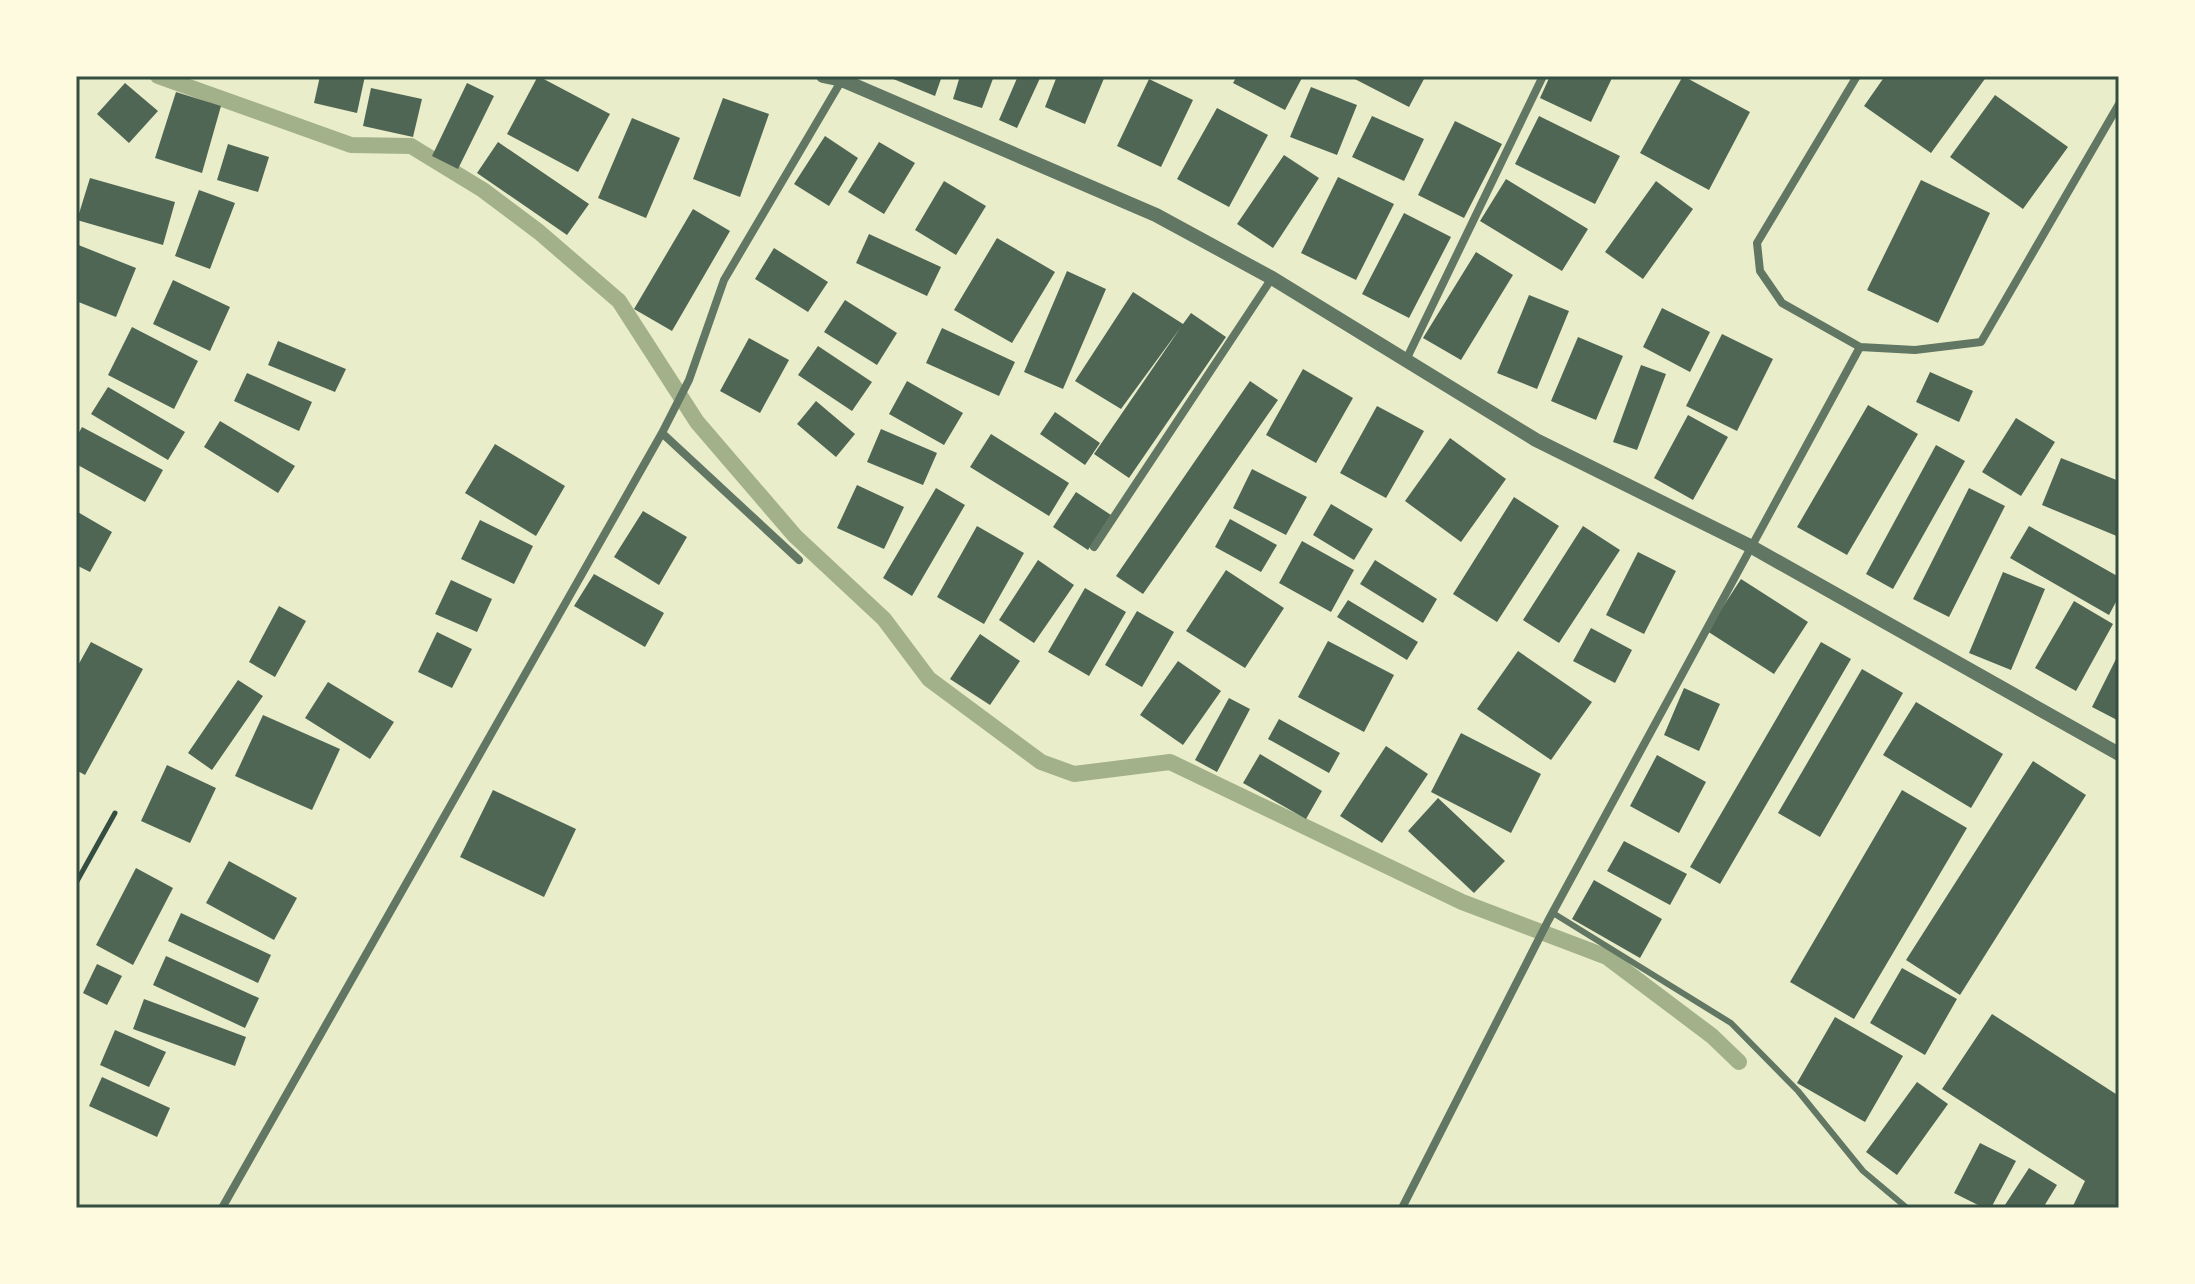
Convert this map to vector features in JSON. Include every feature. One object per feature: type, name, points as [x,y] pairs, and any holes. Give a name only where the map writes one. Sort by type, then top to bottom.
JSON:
[{"type":"street","points":[[823,76],[843,78],[1156,215],[1272,278],[1536,440],[1750,546],[2119,754]]},
{"type":"street","points":[[1406,360],[1543,76]]},
{"type":"street","points":[[1857,76],[1757,243],[1760,271],[1782,303],[1860,347],[1915,350],[1981,342],[2119,104]]},
{"type":"street","points":[[222,1208],[662,433],[689,380],[724,280],[843,78]]},
{"type":"street","points":[[1094,547],[1272,278]]},
{"type":"street","points":[[1402,1208],[1548,921],[1860,347]]},
{"type":"street","points":[[662,433],[799,560]]},
{"type":"lane","points":[[1553,913],[1731,1023],[1798,1091],[1863,1171],[1907,1208]]},
{"type":"path","points":[[76,883],[115,813]]},
{"type":"building","points":[[320,76],[365,76],[357,113],[314,103]]},
{"type":"building","points":[[538,76],[610,114],[578,172],[507,134]]},
{"type":"building","points":[[886,76],[942,76],[935,96]]},
{"type":"building","points":[[960,76],[994,76],[982,108],[953,99]]},
{"type":"building","points":[[1018,76],[1041,76],[1017,128],[999,120]]},
{"type":"building","points":[[1057,76],[1105,76],[1085,124],[1045,107]]},
{"type":"building","points":[[1237,76],[1303,76],[1285,110],[1233,83]]},
{"type":"building","points":[[1349,76],[1418,76],[1424,79],[1409,107]]},
{"type":"building","points":[[1550,76],[1613,76],[1591,122],[1540,98]]},
{"type":"building","points":[[1683,76],[1750,112],[1709,190],[1640,153]]},
{"type":"building","points":[[1885,76],[1987,76],[1931,153],[1864,106]]},
{"type":"building","points":[[1149,79],[1193,100],[1161,167],[1117,146]]},
{"type":"building","points":[[125,83],[158,111],[129,143],[97,114]]},
{"type":"building","points":[[467,83],[494,96],[458,169],[432,156]]},
{"type":"building","points":[[1311,87],[1357,105],[1337,155],[1290,137]]},
{"type":"building","points":[[371,88],[422,99],[413,137],[363,126]]},
{"type":"building","points":[[176,92],[221,106],[202,173],[155,158]]},
{"type":"building","points":[[1995,95],[2068,147],[2023,209],[1950,157]]},
{"type":"building","points":[[723,98],[769,114],[740,197],[693,179]]},
{"type":"building","points":[[1217,108],[1268,135],[1229,207],[1177,179]]},
{"type":"building","points":[[1372,116],[1424,139],[1404,181],[1352,157]]},
{"type":"building","points":[[1539,116],[1620,156],[1595,204],[1515,164]]},
{"type":"building","points":[[632,118],[680,138],[646,218],[598,198]]},
{"type":"building","points":[[1455,121],[1502,144],[1464,218],[1418,195]]},
{"type":"building","points":[[825,136],[858,158],[829,206],[794,184]]},
{"type":"building","points":[[498,142],[589,204],[567,235],[477,173]]},
{"type":"building","points":[[879,142],[915,163],[884,214],[848,192]]},
{"type":"building","points":[[228,144],[269,157],[258,192],[217,180]]},
{"type":"building","points":[[1284,155],[1319,178],[1273,248],[1237,224]]},
{"type":"building","points":[[1338,177],[1394,204],[1356,280],[1301,253]]},
{"type":"building","points":[[90,178],[175,202],[163,245],[77,220]]},
{"type":"building","points":[[1506,179],[1588,229],[1562,271],[1480,221]]},
{"type":"building","points":[[1921,180],[1990,213],[1938,323],[1867,290]]},
{"type":"building","points":[[944,181],[986,206],[956,255],[915,230]]},
{"type":"building","points":[[1656,181],[1693,209],[1643,279],[1605,252]]},
{"type":"building","points":[[199,190],[235,203],[210,269],[175,256]]},
{"type":"building","points":[[693,209],[730,231],[672,331],[634,309]]},
{"type":"building","points":[[1404,213],[1451,237],[1409,318],[1362,294]]},
{"type":"building","points":[[869,234],[941,267],[927,296],[856,263]]},
{"type":"building","points":[[997,238],[1055,272],[1012,343],[954,310]]},
{"type":"building","points":[[76,244],[136,268],[116,317],[76,301]]},
{"type":"building","points":[[774,248],[828,282],[808,312],[755,279]]},
{"type":"building","points":[[1476,252],[1513,275],[1461,360],[1423,338]]},
{"type":"building","points":[[1067,271],[1106,289],[1063,389],[1024,372]]},
{"type":"building","points":[[173,280],[230,307],[210,351],[153,324]]},
{"type":"building","points":[[1133,292],[1183,324],[1191,313],[1226,337],[1129,478],[1094,454],[1181,327],[1121,409],[1075,381]]},
{"type":"building","points":[[1529,295],[1569,311],[1537,389],[1497,373]]},
{"type":"building","points":[[845,300],[897,333],[877,365],[824,332]]},
{"type":"building","points":[[1662,308],[1710,332],[1690,372],[1643,347]]},
{"type":"building","points":[[132,327],[198,361],[174,409],[108,375]]},
{"type":"building","points":[[942,328],[1015,362],[999,396],[926,363]]},
{"type":"building","points":[[1722,334],[1773,359],[1737,431],[1686,406]]},
{"type":"building","points":[[1578,337],[1623,356],[1596,420],[1551,401]]},
{"type":"building","points":[[749,338],[789,360],[760,413],[720,391]]},
{"type":"building","points":[[278,341],[346,369],[335,392],[268,365]]},
{"type":"building","points":[[818,346],[872,382],[852,411],[798,375]]},
{"type":"building","points":[[1641,365],[1666,374],[1637,450],[1613,442]]},
{"type":"building","points":[[1303,369],[1353,398],[1316,463],[1266,435]]},
{"type":"building","points":[[1930,372],[1973,391],[1959,422],[1916,402]]},
{"type":"building","points":[[247,373],[312,402],[299,431],[234,401]]},
{"type":"building","points":[[907,381],[963,413],[944,445],[889,414]]},
{"type":"building","points":[[1250,381],[1278,400],[1143,594],[1116,576]]},
{"type":"building","points":[[108,387],[185,432],[168,460],[91,414]]},
{"type":"building","points":[[816,401],[855,434],[836,457],[797,424]]},
{"type":"building","points":[[1868,405],[1918,434],[1847,555],[1797,527]]},
{"type":"building","points":[[1377,406],[1424,431],[1386,498],[1340,473]]},
{"type":"building","points":[[1055,412],[1100,443],[1085,465],[1040,434]]},
{"type":"building","points":[[1688,415],[1728,437],[1693,500],[1654,478]]},
{"type":"building","points":[[2016,418],[2055,442],[2021,496],[1982,472]]},
{"type":"building","points":[[220,421],[295,466],[278,493],[204,447]]},
{"type":"building","points":[[82,427],[163,470],[145,502],[76,464],[76,438]]},
{"type":"building","points":[[881,429],[937,453],[923,485],[867,462]]},
{"type":"building","points":[[991,434],[1069,483],[1049,516],[970,467]]},
{"type":"building","points":[[1450,438],[1506,479],[1461,542],[1405,501]]},
{"type":"building","points":[[495,444],[565,486],[536,536],[465,493]]},
{"type":"building","points":[[1936,445],[1965,461],[1893,589],[1866,574]]},
{"type":"building","points":[[2061,458],[2119,481],[2119,537],[2042,505]]},
{"type":"building","points":[[1252,469],[1307,497],[1286,535],[1233,508]]},
{"type":"building","points":[[857,485],[904,507],[884,549],[837,528]]},
{"type":"building","points":[[936,488],[965,505],[912,596],[883,578]]},
{"type":"building","points":[[1969,488],[2005,506],[1949,617],[1913,599]]},
{"type":"building","points":[[1076,492],[1111,515],[1088,550],[1053,527]]},
{"type":"building","points":[[1514,497],[1559,526],[1497,622],[1453,594]]},
{"type":"building","points":[[1331,504],[1373,529],[1354,560],[1313,535]]},
{"type":"building","points":[[76,511],[112,532],[90,572],[76,565]]},
{"type":"building","points":[[643,511],[687,537],[659,585],[614,557]]},
{"type":"building","points":[[1230,519],[1277,545],[1261,572],[1215,547]]},
{"type":"building","points":[[480,520],[533,546],[514,584],[461,559]]},
{"type":"building","points":[[977,526],[1024,553],[984,624],[937,597]]},
{"type":"building","points":[[1583,526],[1620,550],[1559,643],[1523,620]]},
{"type":"building","points":[[2029,526],[2119,577],[2119,596],[2109,615],[2010,558]]},
{"type":"building","points":[[1302,541],[1354,570],[1331,612],[1279,583]]},
{"type":"building","points":[[1638,552],[1676,571],[1644,634],[1606,615]]},
{"type":"building","points":[[1038,560],[1074,585],[1034,643],[999,620]]},
{"type":"building","points":[[1375,560],[1437,599],[1423,623],[1360,584]]},
{"type":"building","points":[[1226,570],[1284,608],[1245,668],[1186,631]]},
{"type":"building","points":[[2003,572],[2045,589],[2011,670],[1969,653]]},
{"type":"building","points":[[594,574],[664,613],[645,647],[574,606]]},
{"type":"building","points":[[1741,579],[1808,622],[1774,674],[1707,631]]},
{"type":"building","points":[[451,580],[492,599],[477,632],[435,614]]},
{"type":"building","points":[[1085,588],[1126,612],[1089,676],[1048,652]]},
{"type":"building","points":[[1348,600],[1418,642],[1407,660],[1337,617]]},
{"type":"building","points":[[2074,601],[2113,624],[2076,691],[2035,668]]},
{"type":"building","points":[[279,606],[306,621],[275,677],[249,662]]},
{"type":"building","points":[[1137,611],[1174,632],[1142,687],[1105,665]]},
{"type":"building","points":[[1591,628],[1632,650],[1615,683],[1573,661]]},
{"type":"building","points":[[437,632],[472,649],[452,688],[418,672]]},
{"type":"building","points":[[980,634],[1020,661],[990,705],[950,679]]},
{"type":"building","points":[[1328,641],[1394,675],[1364,732],[1298,697]]},
{"type":"building","points":[[91,642],[143,669],[85,775],[76,770],[76,669]]},
{"type":"building","points":[[1821,642],[1851,659],[1720,884],[1690,867]]},
{"type":"building","points":[[1518,651],[1592,702],[1551,760],[1477,709]]},
{"type":"building","points":[[2119,653],[2119,721],[2092,707]]},
{"type":"building","points":[[1178,661],[1221,691],[1183,745],[1140,715]]},
{"type":"building","points":[[1862,669],[1903,693],[1820,837],[1778,813]]},
{"type":"building","points":[[238,680],[263,696],[212,770],[188,753]]},
{"type":"building","points":[[328,682],[394,722],[370,759],[305,718]]},
{"type":"building","points":[[1684,688],[1720,704],[1699,751],[1664,735]]},
{"type":"building","points":[[1229,698],[1250,709],[1217,772],[1195,760]]},
{"type":"building","points":[[1916,702],[2003,754],[1971,808],[1883,755]]},
{"type":"building","points":[[263,715],[340,749],[312,810],[235,776]]},
{"type":"building","points":[[1279,719],[1340,753],[1329,773],[1268,739]]},
{"type":"building","points":[[1461,733],[1541,774],[1511,833],[1431,792]]},
{"type":"building","points":[[1386,746],[1428,774],[1382,843],[1340,816]]},
{"type":"building","points":[[1260,754],[1322,791],[1306,819],[1243,783]]},
{"type":"building","points":[[1657,755],[1706,782],[1679,833],[1630,806]]},
{"type":"building","points":[[2033,761],[2086,795],[1960,995],[1906,960]]},
{"type":"building","points":[[167,765],[216,788],[190,843],[141,821]]},
{"type":"building","points":[[493,790],[576,829],[544,897],[460,857]]},
{"type":"building","points":[[1902,790],[1967,828],[1854,1019],[1790,982]]},
{"type":"building","points":[[1438,798],[1505,861],[1474,893],[1408,831]]},
{"type":"building","points":[[1624,841],[1687,874],[1670,905],[1607,871]]},
{"type":"building","points":[[229,861],[297,898],[274,940],[206,903]]},
{"type":"building","points":[[136,868],[173,888],[133,965],[96,945]]},
{"type":"building","points":[[1594,880],[1662,919],[1640,958],[1572,919]]},
{"type":"building","points":[[181,913],[271,955],[258,983],[168,941]]},
{"type":"building","points":[[166,956],[259,998],[245,1028],[153,985]]},
{"type":"building","points":[[97,964],[122,976],[107,1005],[83,993]]},
{"type":"building","points":[[1902,968],[1957,999],[1925,1055],[1870,1023]]},
{"type":"building","points":[[144,999],[246,1037],[235,1066],[133,1029]]},
{"type":"building","points":[[1992,1014],[2119,1096],[2119,1208],[2072,1208],[2085,1181],[1942,1089]]},
{"type":"building","points":[[1835,1017],[1903,1056],[1865,1122],[1797,1083]]},
{"type":"building","points":[[115,1030],[166,1052],[149,1087],[100,1065]]},
{"type":"building","points":[[102,1077],[170,1108],[157,1137],[89,1106]]},
{"type":"building","points":[[1917,1082],[1948,1104],[1897,1175],[1866,1152]]},
{"type":"building","points":[[1980,1143],[2016,1161],[1991,1208],[1984,1208],[1954,1193]]},
{"type":"building","points":[[2029,1168],[2057,1185],[2043,1208],[2003,1208]]},
{"type":"waterway","points":[[158,76],[351,145],[411,146],[483,190],[539,232],[619,301],[697,422],[795,536],[884,619],[929,679],[1041,762],[1074,774],[1170,762],[1462,902],[1607,957],[1712,1036],[1739,1062]]}]
